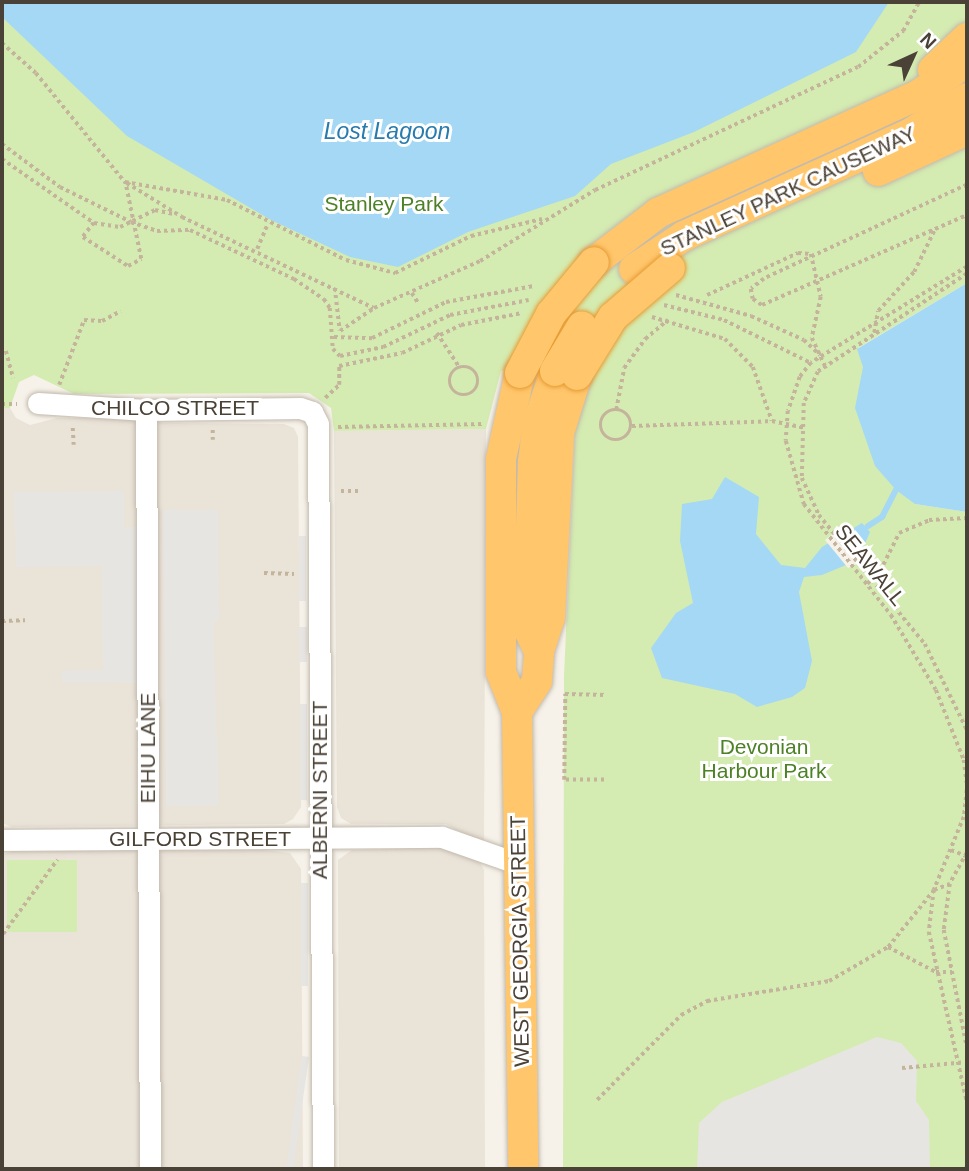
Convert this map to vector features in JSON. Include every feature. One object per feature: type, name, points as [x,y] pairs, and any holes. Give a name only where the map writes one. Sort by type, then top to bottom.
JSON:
[{"type":"highway","points":[[881,111],[967,38]]},
{"type":"highway","name":"STANLEY PARK CAUSEWAY","points":[[510,405],[520,373],[551,314],[594,262],[658,213],[940,83],[967,62]]},
{"type":"highway","name":"STANLEY PARK CAUSEWAY","points":[[539,651],[528,628],[536,435],[566,373],[583,324],[634,269],[684,236],[916,131],[967,98]]},
{"type":"highway","points":[[517,712],[537,681],[539,651],[550,618],[559,433],[566,373],[613,317],[671,281],[967,130]]},
{"type":"highway","name":"WEST GEORGIA STREET","points":[[510,405],[501,472],[501,672],[517,712],[523,1169]]},
{"type":"street","points":[[933,146],[967,124]]},
{"type":"street","name":"CHILCO STREET","points":[[38,404],[146,410],[300,408],[312,412]]},
{"type":"street","name":"EIHU LANE","points":[[146,410],[150,1169]]},
{"type":"street","name":"ALBERNI STREET","points":[[312,412],[319,428],[323,1169]]},
{"type":"street","name":"GILFORD STREET","points":[[2,840],[442,837],[519,864]]},
{"type":"path","points":[[334,286],[340,331],[374,307],[412,293],[481,261],[595,190],[858,67],[903,31],[919,2]]},
{"type":"path","points":[[2,43],[36,73],[125,182],[177,214],[257,249],[374,307]]},
{"type":"path","points":[[2,144],[60,187],[131,222],[157,231],[190,230],[294,279],[324,299],[334,321],[333,349],[340,356],[383,348],[450,315],[528,300]]},
{"type":"path","points":[[2,159],[94,223],[120,227],[155,210],[177,214]]},
{"type":"path","points":[[125,182],[227,200],[346,260],[395,273],[471,236],[547,218]]},
{"type":"path","points":[[94,223],[83,237],[128,267],[142,255],[131,222],[125,182]]},
{"type":"path","points":[[967,184],[811,254],[757,282],[751,294],[762,305],[967,215]]},
{"type":"path","points":[[257,249],[268,223]]},
{"type":"path","points":[[873,335],[878,311],[914,272],[934,230]]},
{"type":"path","points":[[707,295],[798,253],[811,254]]},
{"type":"path","points":[[811,254],[821,297],[812,338],[825,366]]},
{"type":"path","points":[[683,309],[763,336],[811,363],[967,267]]},
{"type":"path","points":[[967,274],[825,366],[804,403],[806,428],[802,478],[831,529],[925,643],[967,730]]},
{"type":"path","points":[[671,281],[804,340],[820,355]]},
{"type":"path","points":[[333,337],[340,341],[372,338],[446,302],[534,286]]},
{"type":"path","points":[[412,293],[419,304]]},
{"type":"path","points":[[59,385],[84,320],[102,321],[121,310]]},
{"type":"path","points":[[339,385],[339,366],[402,353],[437,333],[527,313]]},
{"type":"path","points":[[647,316],[706,330],[741,352],[760,381],[772,421]]},
{"type":"path","points":[[616,410],[624,368],[645,339],[668,320]]},
{"type":"path","points":[[437,333],[460,368]]},
{"type":"path","points":[[6,351],[13,378]]},
{"type":"path","name":"SEAWALL","points":[[811,363],[800,377],[787,424],[788,460],[797,490],[825,534],[854,567],[915,649],[936,690],[964,760],[967,783]]},
{"type":"path","points":[[460,368],[469,368],[478,377],[478,387],[467,395],[451,387],[452,373],[460,368]]},
{"type":"path","points":[[632,426],[626,413],[616,410],[606,413],[601,422],[606,437],[621,440],[632,426],[772,421],[806,428]]},
{"type":"path","points":[[341,428],[467,427]]},
{"type":"path","points":[[73,428],[74,445]]},
{"type":"path","points":[[213,428],[213,440]]},
{"type":"path","points":[[341,491],[360,491]]},
{"type":"path","points":[[867,584],[874,578],[899,533],[929,520],[967,518]]},
{"type":"path","points":[[264,573],[294,574]]},
{"type":"path","points":[[2,621],[25,620]]},
{"type":"path","points":[[604,780],[564,780],[565,694],[606,695]]},
{"type":"path","points":[[597,1100],[681,1015],[707,1001],[829,981],[888,947],[934,890],[951,850],[967,790]]},
{"type":"path","points":[[951,850],[967,855],[950,884],[944,930],[967,1047]]},
{"type":"path","points":[[3,934],[61,856]]},
{"type":"path","points":[[934,890],[950,884]]},
{"type":"path","points":[[934,890],[929,932],[967,1102]]},
{"type":"path","points":[[888,947],[936,972],[952,972]]},
{"type":"path","points":[[902,1068],[967,1062]]},
{"type":"path","points":[[966,1169],[967,1164]]},
{"type":"shaded area","points":[[2,408],[10,408],[16,418],[30,425],[57,418],[133,418],[163,423],[284,424],[294,428],[298,437],[301,807],[293,819],[284,824],[12,827],[2,823]]},
{"type":"shaded area","points":[[486,429],[484,845],[446,824],[351,824],[341,818],[337,807],[334,431]]},
{"type":"shaded area","points":[[124,491],[124,527],[141,527],[142,683],[62,682],[62,671],[103,670],[102,566],[16,567],[14,492]]},
{"type":"shaded area","points":[[163,510],[218,510],[219,621],[213,622],[219,805],[166,806]]},
{"type":"shaded area","points":[[299,536],[306,536],[306,601],[299,601]]},
{"type":"shaded area","points":[[299,627],[307,627],[307,662],[299,662]]},
{"type":"shaded area","points":[[300,704],[307,704],[307,800],[300,800]]},
{"type":"shaded area","points":[[456,847],[479,860],[484,870],[485,1169],[339,1169],[338,860],[352,850]]},
{"type":"shaded area","points":[[263,850],[290,853],[301,869],[303,1169],[2,1169],[2,855],[12,851]]},
{"type":"shaded area","points":[[301,883],[308,883],[308,986],[301,986]]},
{"type":"shaded area","points":[[877,1037],[901,1043],[917,1061],[916,1101],[929,1120],[930,1169],[697,1169],[699,1123],[722,1102]]},
{"type":"shaded area","points":[[302,1056],[309,1057],[293,1169],[286,1168]]},
{"type":"green space","points":[[2,2],[967,2],[967,283],[858,348],[915,504],[967,512],[967,1169],[563,1169],[564,676],[575,427],[593,369],[501,371],[486,429],[334,431],[331,408],[309,393],[74,394],[34,375],[19,382],[10,408],[2,408]]},
{"type":"green space","points":[[7,860],[77,860],[77,932],[7,932]]},
{"type":"water","name":"Lost Lagoon","points":[[2,2],[889,2],[856,52],[694,132],[611,164],[575,196],[468,232],[398,267],[350,257],[271,220],[127,136],[2,17]]},
{"type":"water","points":[[967,283],[967,512],[915,504],[896,490],[875,466],[855,408],[863,367],[857,349]]},
{"type":"water","points":[[725,477],[759,497],[756,534],[781,565],[805,568],[822,547],[862,523],[870,532],[858,560],[822,575],[804,577],[799,592],[812,661],[805,688],[792,697],[757,707],[735,694],[662,678],[651,648],[676,613],[693,603],[680,541],[682,504],[712,499]]},
{"type":"pier","points":[[838,530],[862,558],[859,563],[848,568],[825,540]]},
{"type":"waterway","points":[[868,526],[882,517],[896,490]]},
{"type":"park label","name":"Stanley Park","points":[[384,204]]},
{"type":"park label","name":"Devonian Harbour Park","points":[[764,759]]}]
